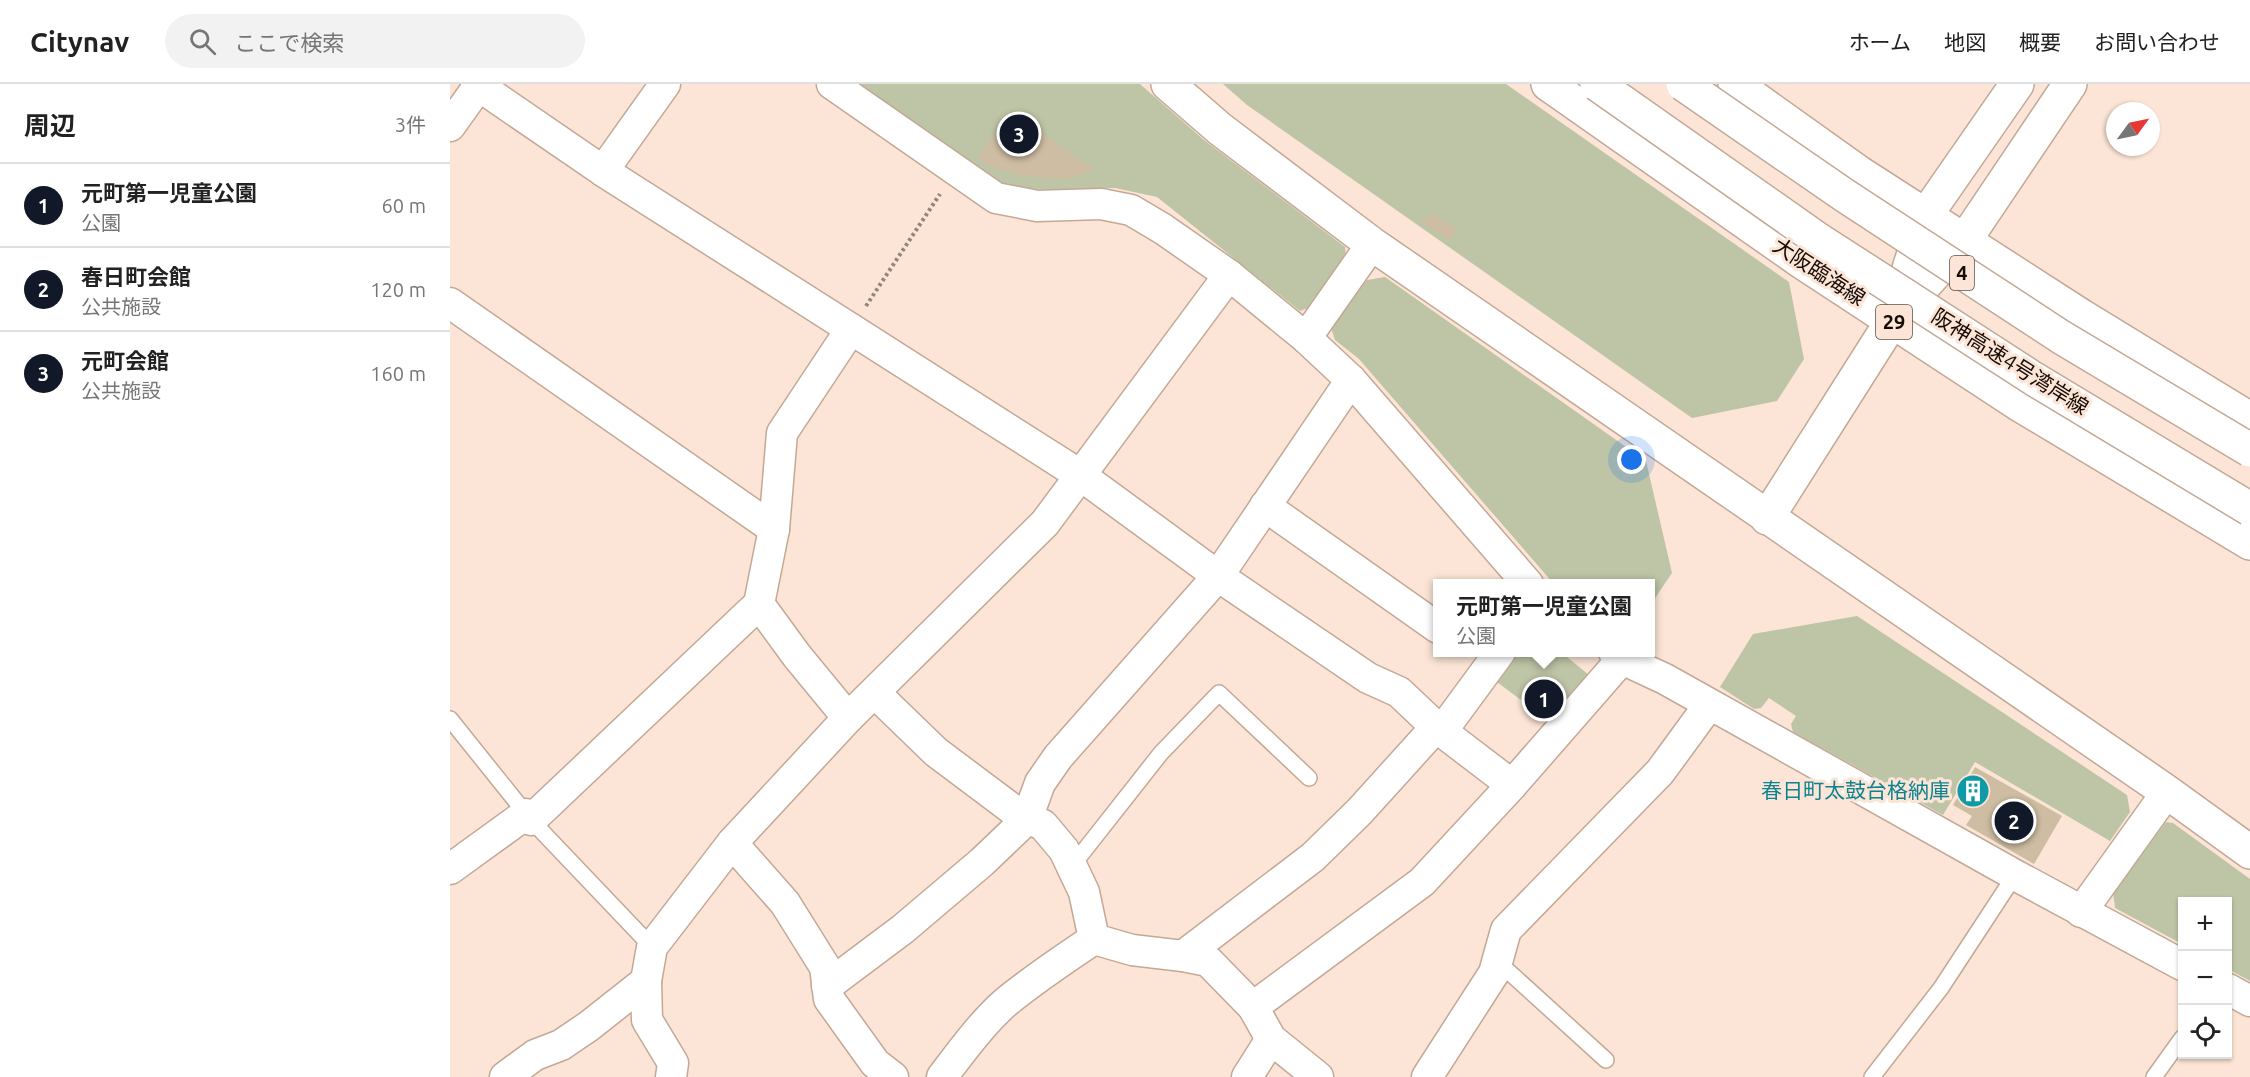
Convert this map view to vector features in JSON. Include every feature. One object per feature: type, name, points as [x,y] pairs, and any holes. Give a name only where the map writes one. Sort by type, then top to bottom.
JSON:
[{"type":"main road","points":[[1168,84],[1220,129],[1372,244],[2167,792],[2250,852]]},
{"type":"main road","name":"大阪臨海線","points":[[1548,84],[1802,262],[2017,404],[2250,543]]},
{"type":"main road","name":"阪神高速4号湾岸線","points":[[1597,84],[1836,251],[2034,379],[2250,509]]},
{"type":"main road","name":"4","points":[[1683,84],[1844,195],[2061,337],[2250,450]]},
{"type":"main road","points":[[1735,84],[1858,172],[2080,315],[2250,420]]},
{"type":"main road","points":[[1892,321],[1926,215],[2017,84]]},
{"type":"main road","points":[[1767,518],[1892,321],[1965,240],[2070,84]]},
{"type":"street","points":[[603,171],[665,84]]},
{"type":"street","points":[[832,84],[996,198],[1036,206],[1101,204],[1131,210],[1164,229],[1229,275],[1306,338],[1351,380],[1524,579]]},
{"type":"street","points":[[450,126],[478,85],[603,171],[1080,475],[1218,576],[1368,678],[1399,692],[1439,729],[1512,784]]},
{"type":"street","points":[[1306,338],[1372,244]]},
{"type":"street","points":[[671,1077],[673,1063],[647,1020],[646,981],[652,947],[732,843],[848,718],[1045,523],[1229,275]]},
{"type":"street","points":[[450,303],[774,529]]},
{"type":"street","points":[[450,869],[529,817],[759,604],[774,529],[782,433],[851,329]]},
{"type":"street","points":[[828,986],[982,862],[1027,819],[1040,783],[1058,757],[1218,576],[1351,380]]},
{"type":"street","points":[[1265,506],[1433,625]]},
{"type":"street","points":[[759,604],[797,656],[848,718]]},
{"type":"street","points":[[1183,956],[1313,856],[1360,811],[1439,729],[1487,657]]},
{"type":"street","points":[[1253,1006],[1422,882],[1512,784],[1617,657]]},
{"type":"street","points":[[1620,657],[1665,679],[2015,876],[2178,963]]},
{"type":"street","points":[[875,693],[936,752],[1020,815],[1043,825],[1064,850],[1084,892],[1094,939]]},
{"type":"street","points":[[1427,1077],[1494,973],[1506,930],[1660,772],[1708,705]]},
{"type":"street","points":[[2081,912],[2167,792]]},
{"type":"street","points":[[732,843],[785,903],[825,967],[829,999],[874,1063],[893,1077]]},
{"type":"street","points":[[942,1077],[1004,1004],[1050,968],[1094,939],[1132,950],[1208,961],[1253,1006],[1270,1039],[1318,1077]]},
{"type":"street","points":[[506,1077],[534,1055],[561,1045],[589,1026],[646,981]]},
{"type":"street","points":[[2232,991],[2250,1000]]},
{"type":"street","points":[[1247,1077],[1270,1039]]},
{"type":"lane","points":[[1072,866],[1161,753],[1219,693],[1309,778]]},
{"type":"lane","points":[[450,718],[529,817],[652,947]]},
{"type":"lane","points":[[1872,1077],[1941,988],[2015,876]]},
{"type":"lane","points":[[1497,961],[1606,1060]]},
{"type":"lane","points":[[2154,1077],[2178,1044]]},
{"type":"path","points":[[851,329],[955,171]]},
{"type":"green space","points":[[856,84],[1140,84],[1204,140],[1345,247],[1346,258],[1308,308],[1300,311],[1157,197],[1115,188],[1020,190],[997,183]]},
{"type":"green space","points":[[1223,84],[1506,84],[1789,282],[1804,359],[1777,401],[1692,418],[1247,105]]},
{"type":"green space","points":[[1385,277],[1646,461],[1672,573],[1655,598],[1655,579],[1550,579],[1359,359],[1335,340],[1331,328],[1367,280]]},
{"type":"green space","points":[[1857,616],[2127,795],[2130,812],[2110,841],[1975,762],[1943,815],[1793,732],[1791,724],[1796,716],[1769,698],[1761,708],[1754,709],[1720,687],[1753,634]]},
{"type":"green space","points":[[1504,657],[1567,657],[1589,675],[1549,721],[1489,676]]},
{"type":"green space","points":[[2166,822],[2173,823],[2250,879],[2250,981],[2232,971],[2232,897],[2178,897],[2178,942],[2115,908],[2113,892]]},
{"type":"building","points":[[1011,111],[1094,170],[1070,178],[1046,178],[1014,174],[991,167],[978,158]]},
{"type":"building","points":[[1431,213],[1457,230],[1450,240],[1424,223]]},
{"type":"building","points":[[1975,767],[2062,816],[2034,864],[1966,825],[1972,816],[1953,805]]},
{"type":"place","name":"元町会館","points":[[1019,134]]},
{"type":"place","name":"元町第一児童公園","points":[[1544,699]]},
{"type":"place","name":"春日町太鼓台格納庫","points":[[1973,791]]},
{"type":"place","name":"春日町会館","points":[[2014,821]]}]
